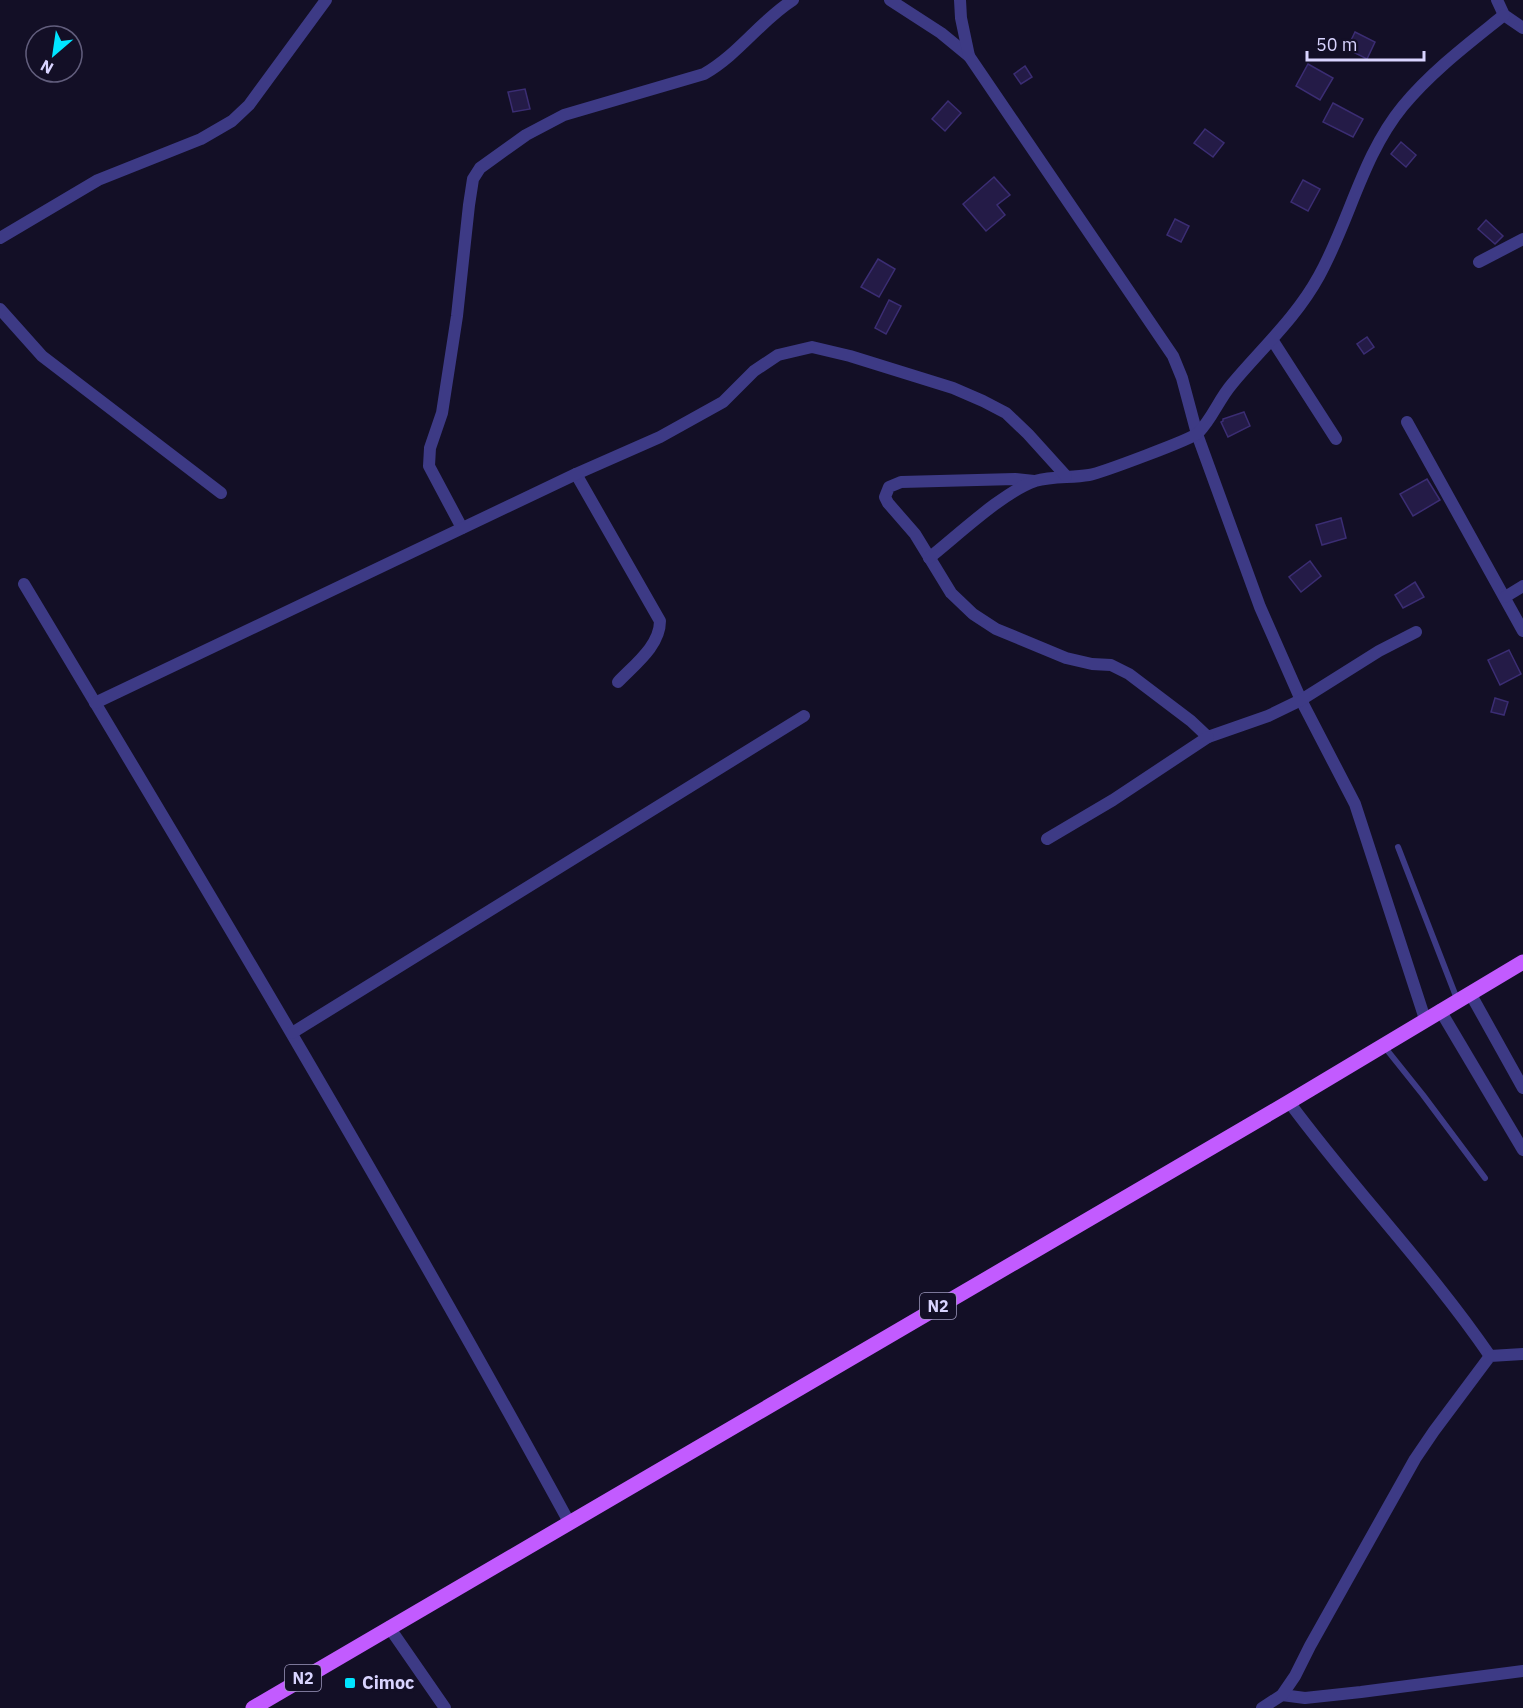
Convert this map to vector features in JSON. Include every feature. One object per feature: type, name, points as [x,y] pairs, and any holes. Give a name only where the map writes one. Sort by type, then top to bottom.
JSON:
[{"type":"main road","name":"N2","points":[[254,1708],[1289,1102],[1523,962]]},
{"type":"street","points":[[0,238],[98,180],[201,139],[232,121],[249,105],[326,0]]},
{"type":"street","points":[[462,528],[429,466],[428,456],[442,413],[457,316],[468,205],[473,178],[480,168],[526,135],[564,115],[704,74],[723,63],[775,6],[793,0]]},
{"type":"street","points":[[890,0],[941,33],[969,56],[1173,356],[1182,378],[1197,434],[1260,607],[1301,700],[1355,804],[1425,1019]]},
{"type":"street","points":[[960,0],[961,18],[969,56]]},
{"type":"street","points":[[1497,0],[1504,15],[1523,28]]},
{"type":"street","points":[[929,558],[1015,491],[1035,482],[1100,473],[1197,434],[1230,386],[1273,341],[1297,311],[1320,275],[1334,247],[1368,162],[1380,139],[1403,107],[1440,67],[1504,15]]},
{"type":"street","points":[[1479,261],[1523,239]]},
{"type":"street","points":[[0,309],[42,357],[221,493]]},
{"type":"street","points":[[1273,341],[1336,439]]},
{"type":"street","points":[[95,703],[576,474],[660,437],[723,402],[754,371],[778,355],[812,347],[860,359],[953,388],[983,401],[1006,413],[1066,476]]},
{"type":"street","points":[[1407,422],[1523,631]]},
{"type":"street","points":[[576,474],[660,621],[656,641],[618,682]]},
{"type":"street","points":[[1035,482],[1015,479],[901,482],[889,487],[885,497],[915,534],[951,593],[973,614],[996,629],[1066,658],[1092,664],[1111,665],[1129,674],[1191,721],[1208,737]]},
{"type":"street","points":[[24,584],[292,1033],[569,1522]]},
{"type":"street","points":[[1505,597],[1523,586]]},
{"type":"street","points":[[1047,839],[1113,800],[1208,737],[1268,716],[1301,700],[1379,651],[1416,633]]},
{"type":"street","points":[[292,1033],[804,716]]},
{"type":"street","points":[[1464,996],[1523,1088]]},
{"type":"street","points":[[1440,1010],[1523,1150]]},
{"type":"street","points":[[1289,1102],[1317,1141],[1465,1320],[1490,1356]]},
{"type":"street","points":[[1262,1708],[1282,1695],[1295,1676],[1415,1459],[1434,1431],[1490,1356],[1523,1354]]},
{"type":"street","points":[[389,1627],[445,1708]]},
{"type":"street","points":[[1282,1695],[1307,1703],[1523,1671]]},
{"type":"lane","points":[[1398,847],[1464,996]]},
{"type":"lane","points":[[1383,1045],[1424,1095],[1485,1178]]},
{"type":"building","points":[[1355,32],[1375,42],[1367,59],[1347,49]]},
{"type":"building","points":[[1308,64],[1333,78],[1320,100],[1296,86]]},
{"type":"building","points":[[1025,66],[1032,77],[1021,84],[1014,74]]},
{"type":"building","points":[[525,89],[530,109],[513,112],[508,92]]},
{"type":"building","points":[[948,101],[961,113],[945,131],[932,119]]},
{"type":"building","points":[[1333,103],[1363,119],[1353,137],[1323,122]]},
{"type":"building","points":[[1205,129],[1224,143],[1213,157],[1194,143]]},
{"type":"building","points":[[1401,142],[1416,155],[1406,167],[1391,154]]},
{"type":"building","points":[[994,177],[1010,195],[997,205],[1005,215],[986,231],[963,204]]},
{"type":"building","points":[[1303,180],[1320,189],[1308,211],[1291,202]]},
{"type":"building","points":[[1175,219],[1189,226],[1181,242],[1167,235]]},
{"type":"building","points":[[1486,220],[1503,236],[1495,244],[1478,229]]},
{"type":"building","points":[[878,259],[895,269],[879,297],[861,287]]},
{"type":"building","points":[[889,300],[901,306],[886,334],[875,328]]},
{"type":"building","points":[[1367,337],[1374,347],[1364,354],[1357,344]]},
{"type":"building","points":[[1244,412],[1250,426],[1228,437],[1221,422],[1223,419]]},
{"type":"building","points":[[1427,479],[1440,500],[1413,516],[1400,494]]},
{"type":"building","points":[[1341,518],[1346,538],[1322,545],[1316,525]]},
{"type":"building","points":[[1310,561],[1321,576],[1301,592],[1289,577]]},
{"type":"building","points":[[1415,582],[1424,597],[1403,608],[1395,595]]},
{"type":"building","points":[[1509,650],[1521,674],[1500,685],[1488,660]]},
{"type":"building","points":[[1495,698],[1508,702],[1504,715],[1491,712]]},
{"type":"place","name":"Cimoc","points":[[350,1683]]}]
